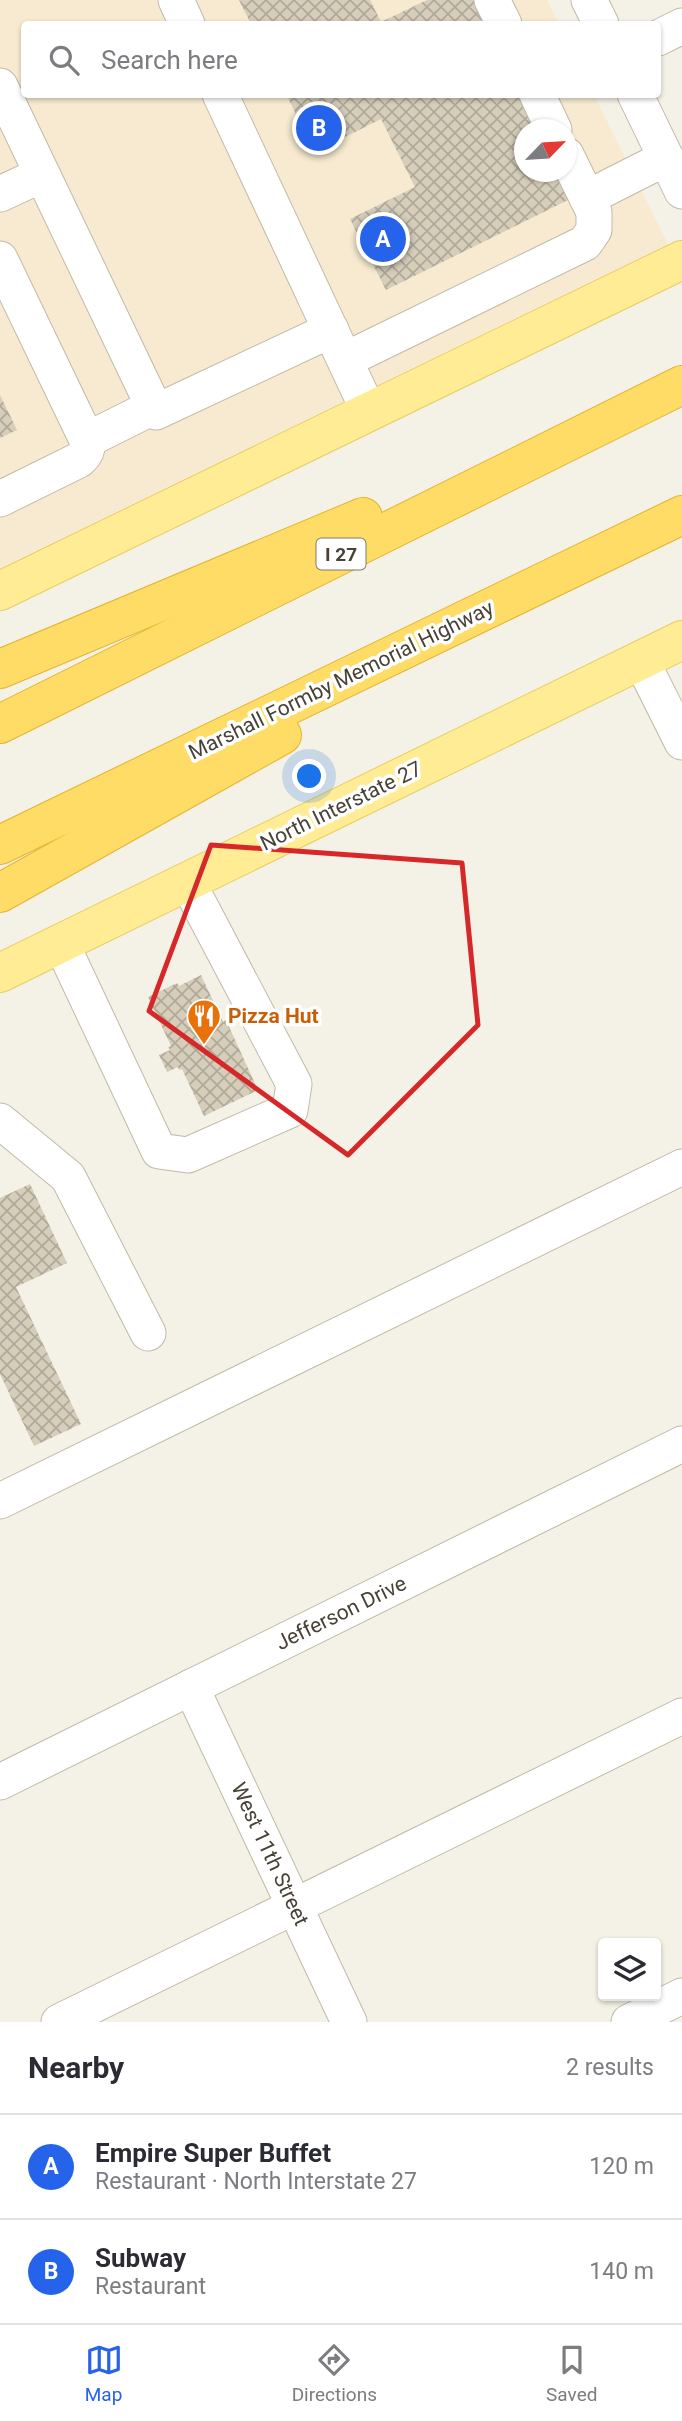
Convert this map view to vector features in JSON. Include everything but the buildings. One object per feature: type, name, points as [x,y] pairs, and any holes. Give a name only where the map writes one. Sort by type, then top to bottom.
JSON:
[{"type":"highway","points":[[0,669],[682,385]]},
{"type":"highway","name":"I 27","points":[[0,724],[682,385]]},
{"type":"highway","name":"Marshall Formby Memorial Highway","points":[[0,845],[682,515]]},
{"type":"highway","points":[[0,893],[638,536]]},
{"type":"main road","points":[[0,591],[682,260]]},
{"type":"main road","name":"North Interstate 27","points":[[0,973],[682,640]]},
{"type":"street","points":[[176,0],[186,21]]},
{"type":"street","points":[[492,0],[502,21]]},
{"type":"street","points":[[589,0],[600,21]]},
{"type":"street","points":[[661,36],[682,26]]},
{"type":"street","points":[[0,86],[156,412],[338,345],[585,243],[594,230],[594,212],[577,178]]},
{"type":"street","points":[[222,98],[369,412]]},
{"type":"street","points":[[539,98],[549,119]]},
{"type":"street","points":[[637,98],[682,191]]},
{"type":"street","points":[[587,198],[666,158]]},
{"type":"street","points":[[0,194],[41,174]]},
{"type":"street","points":[[0,259],[87,440],[86,454],[79,460],[0,499]]},
{"type":"street","points":[[87,440],[153,407]]},
{"type":"street","points":[[641,660],[681,736]]},
{"type":"street","points":[[61,943],[159,1151],[188,1155],[290,1110],[294,1084],[187,881]]},
{"type":"street","points":[[0,1121],[68,1177],[148,1334]]},
{"type":"street","points":[[0,1501],[682,1167]]},
{"type":"street","name":"Jefferson Drive","points":[[0,1782],[682,1444]]},
{"type":"street","name":"West 11th Street","points":[[191,1687],[349,2022]]},
{"type":"street","points":[[59,2022],[682,1716]]},
{"type":"street","points":[[629,2022],[682,1996]]},
{"type":"highlighted area","points":[[211,845],[462,863],[478,1025],[348,1155],[149,1011]]},
{"type":"shaded area","points":[[0,0],[547,0],[558,21],[21,21],[21,98],[595,98],[668,244],[0,568]]},
{"type":"place","name":"Subway","points":[[319,128]]},
{"type":"place","name":"Empire Super Buffet","points":[[383,239]]},
{"type":"place","name":"Pizza Hut","points":[[204,1046]]}]
